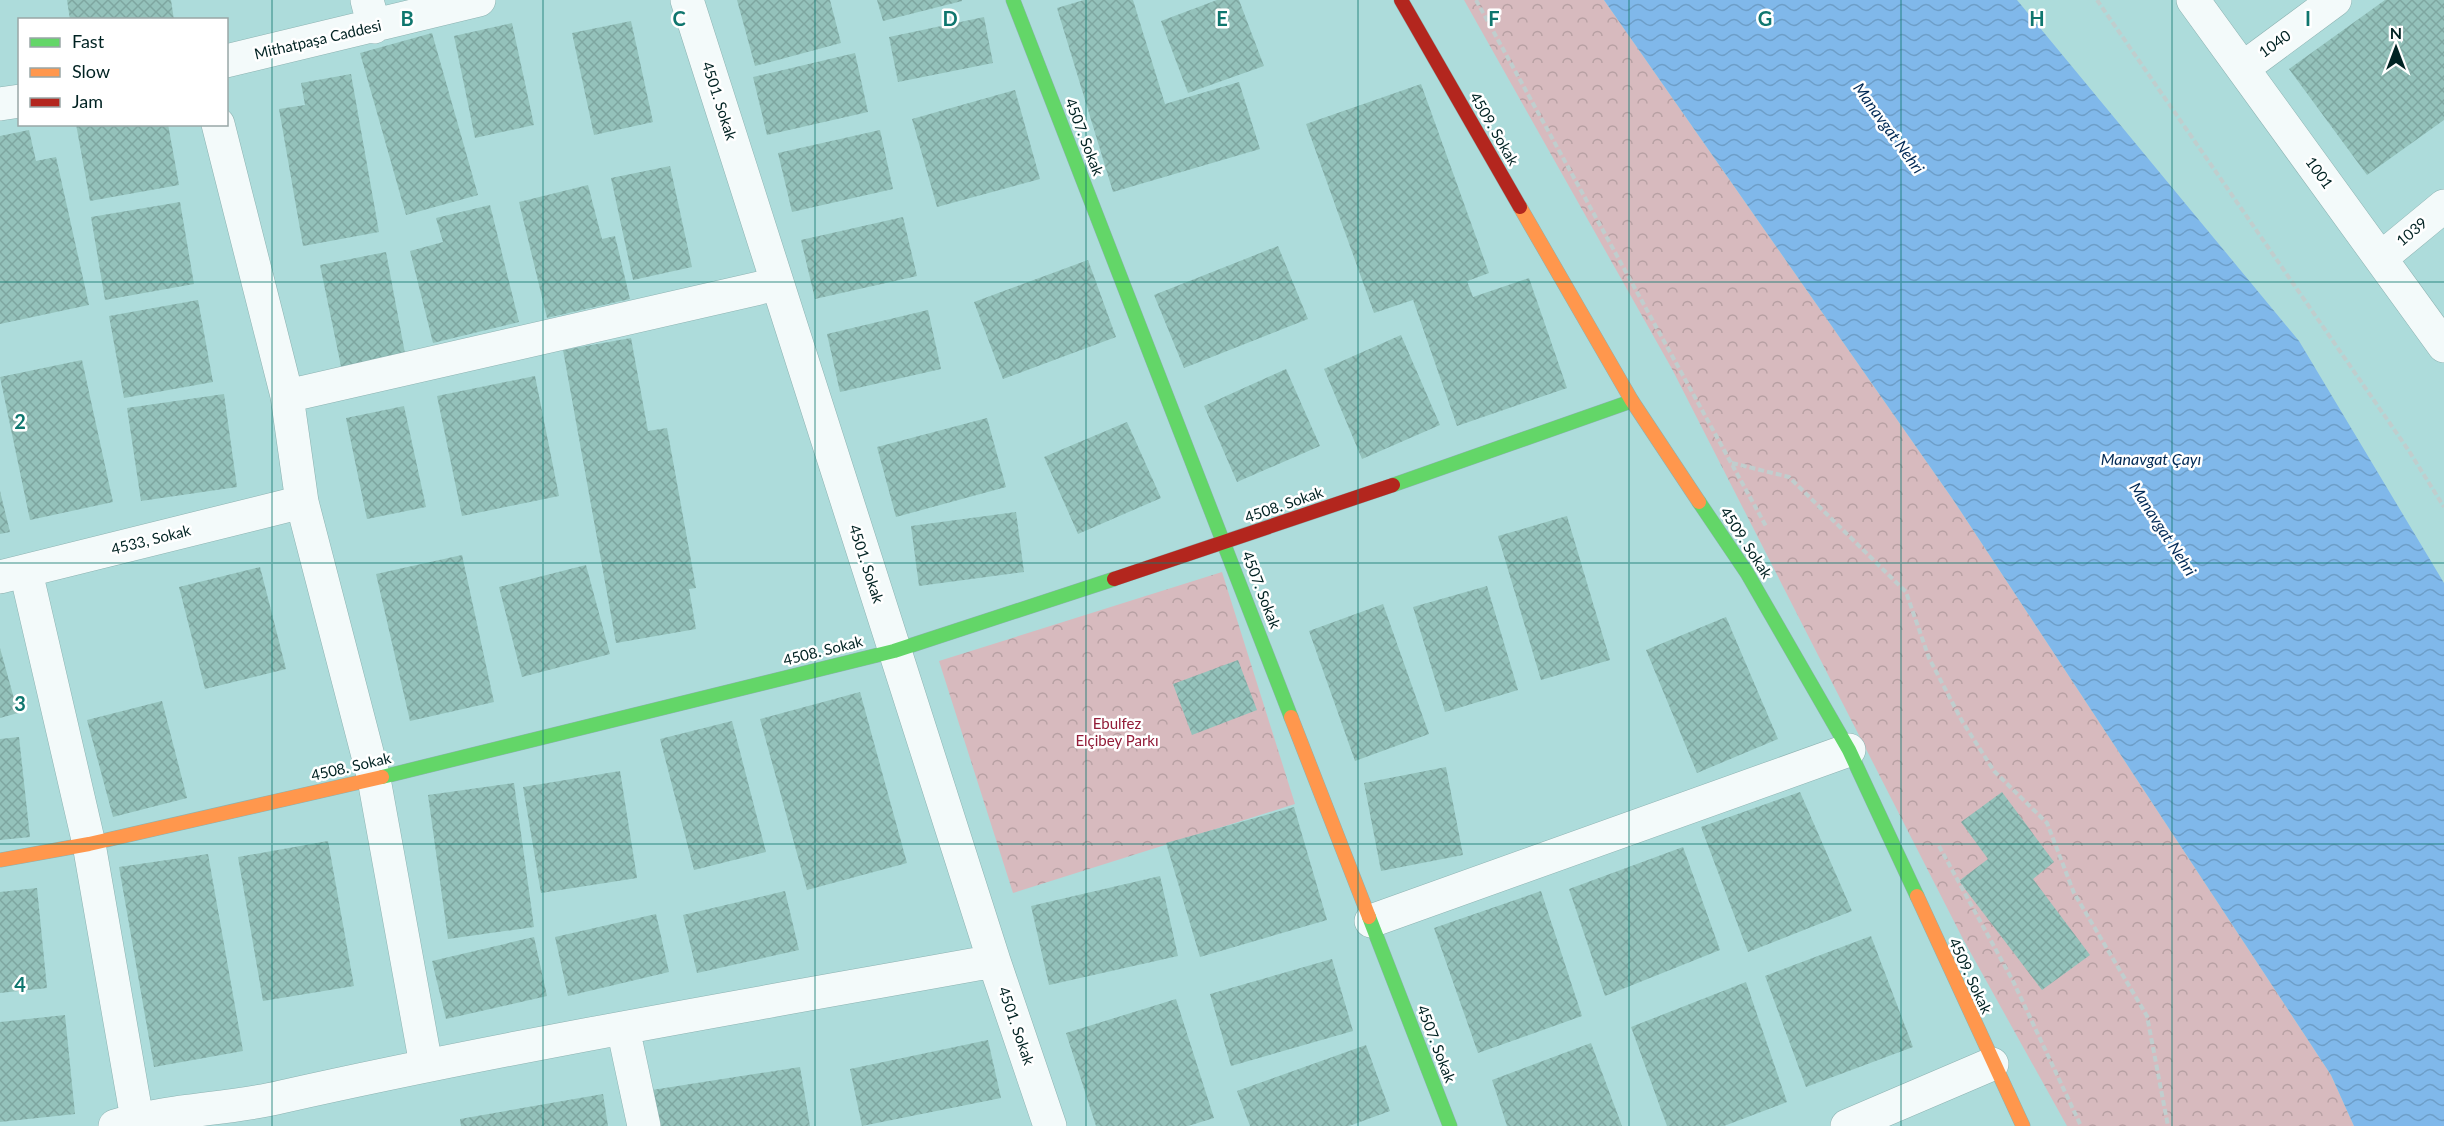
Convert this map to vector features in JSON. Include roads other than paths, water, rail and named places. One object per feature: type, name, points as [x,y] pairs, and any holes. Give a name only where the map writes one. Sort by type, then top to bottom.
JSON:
[{"type":"street","name":"Mithatpaşa Caddesi","points":[[228,60],[371,14],[479,0]]},
{"type":"street","name":"4501. Sokak","points":[[687,0],[894,651],[1050,1126]]},
{"type":"street","name":"4507. Sokak","points":[[1013,0],[1450,1126]]},
{"type":"street","name":"4509. Sokak","points":[[1401,0],[1632,400],[1747,573],[1848,750],[1992,1064],[2024,1126]]},
{"type":"street","name":"1001","points":[[2193,0],[2444,346]]},
{"type":"street","name":"1040","points":[[2243,68],[2335,0]]},
{"type":"street","points":[[0,104],[18,100]]},
{"type":"street","points":[[219,126],[287,396],[302,502],[374,779],[426,1065]]},
{"type":"street","name":"1039","points":[[2381,258],[2444,206]]},
{"type":"street","points":[[287,396],[777,284]]},
{"type":"street","name":"4508. Sokak","points":[[0,860],[88,844],[374,779],[894,651],[1225,543],[1632,400]]},
{"type":"street","name":"4533, Sokak","points":[[13,574],[302,502]]},
{"type":"street","points":[[13,574],[88,844],[126,1123],[268,1113],[426,1065],[994,961]]},
{"type":"street","points":[[1371,921],[1848,750]]},
{"type":"street","points":[[623,1028],[644,1126]]},
{"type":"street","points":[[1847,1126],[1992,1064]]},
{"type":"water","name":"Manavgat Çayı","points":[[1604,0],[2017,0],[2299,341],[2444,583],[2444,1126],[2354,1126],[2331,1075],[1954,501]]},
{"type":"water label","name":"Manavgat Nehri","points":[[1889,128]]},
{"type":"water label","name":"Manavgat Nehri","points":[[2163,529]]},
{"type":"park label","name":"Ebulfez Elçibey Parkı","points":[[1117,732]]}]
